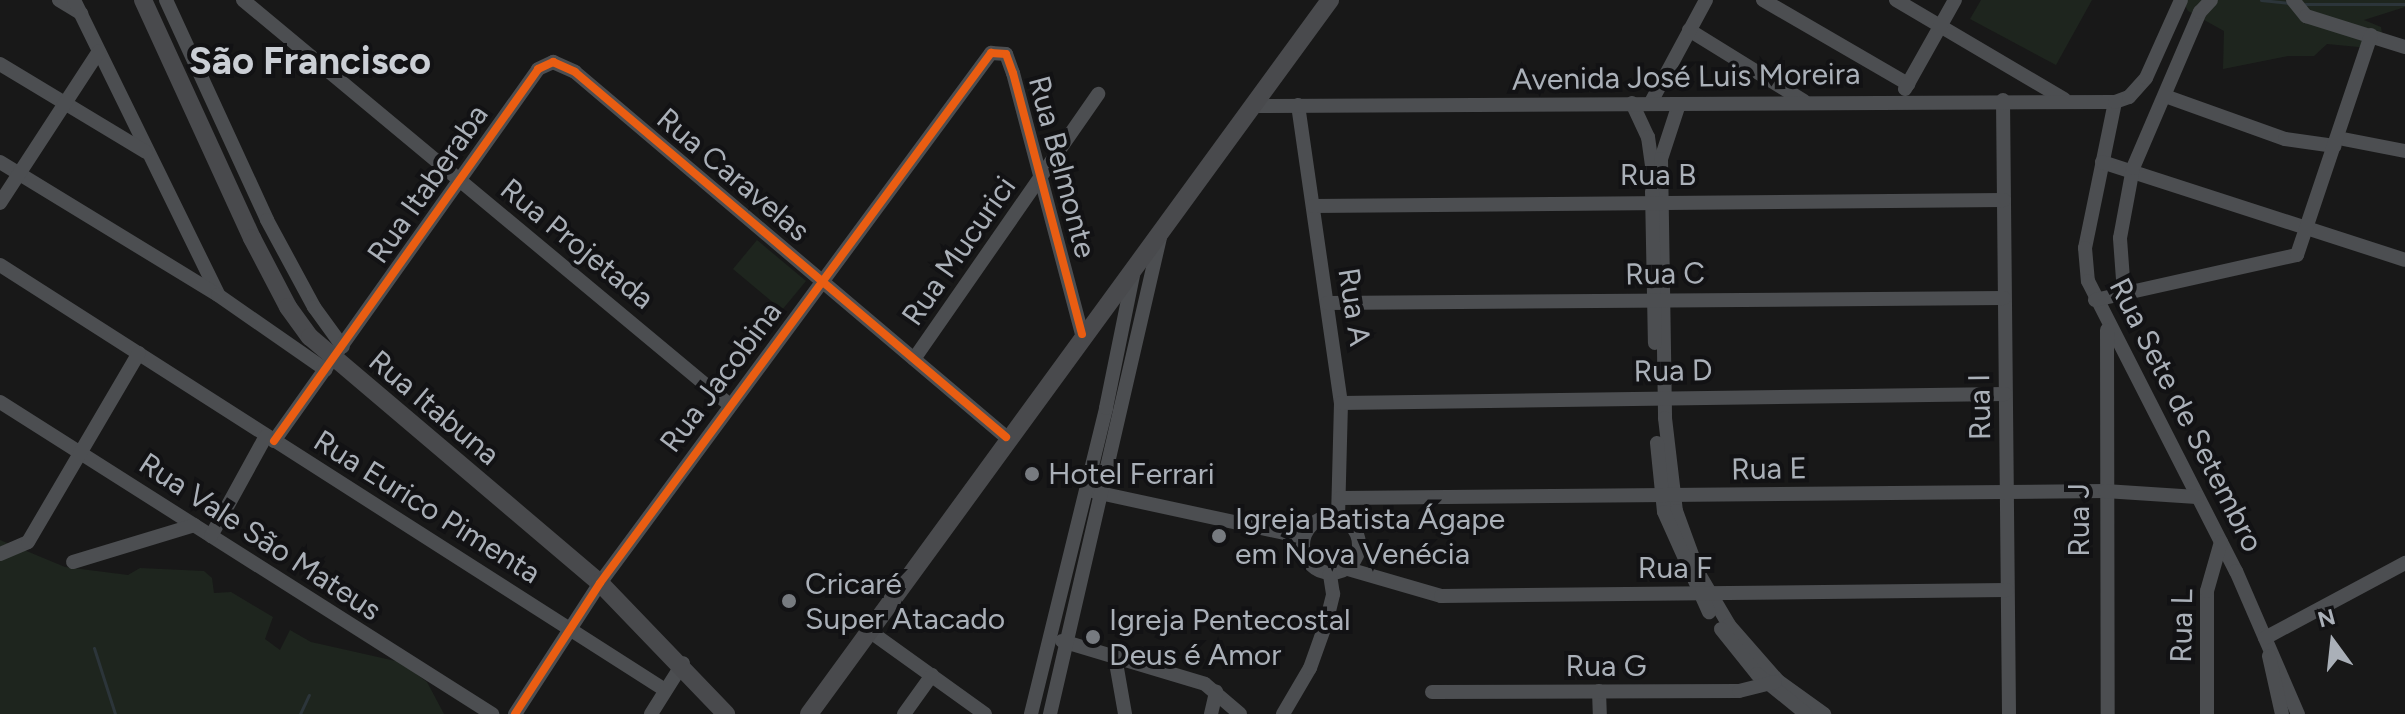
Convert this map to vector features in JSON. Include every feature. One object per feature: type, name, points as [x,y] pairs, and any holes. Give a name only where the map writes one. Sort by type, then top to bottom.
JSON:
[{"type":"main road","name":"Rua Itabuna","points":[[143,0],[288,307],[334,359],[600,583],[683,663],[726,714]]},
{"type":"main road","points":[[809,714],[1006,437],[1330,0]]},
{"type":"street","points":[[59,0],[78,7],[218,295]]},
{"type":"street","points":[[166,0],[267,220],[308,297],[334,359]]},
{"type":"street","name":"Rua Projetada","points":[[243,0],[730,405]]},
{"type":"street","points":[[1650,104],[1706,0]]},
{"type":"street","points":[[1763,0],[1908,84]]},
{"type":"street","points":[[1896,0],[2064,99]]},
{"type":"street","points":[[1899,100],[1955,0]]},
{"type":"street","points":[[2167,25],[2168,0]]},
{"type":"street","points":[[2118,102],[2146,78],[2167,25],[2181,0]]},
{"type":"street","points":[[2124,293],[2120,238],[2133,168],[2200,12],[2211,0]]},
{"type":"street","points":[[2293,0],[2306,16],[2405,47]]},
{"type":"street","points":[[1689,30],[1806,102]]},
{"type":"street","points":[[2095,300],[2284,259],[2303,246],[2371,35]]},
{"type":"street","points":[[0,203],[99,51]]},
{"type":"street","name":"Rua Belmonte","points":[[974,74],[991,53],[1006,54],[1082,334]]},
{"type":"street","name":"Rua Itaberaba","points":[[211,536],[270,439],[334,359],[538,69],[557,62],[575,72]]},
{"type":"street","points":[[0,64],[146,152]]},
{"type":"street","name":"Rua Caravelas","points":[[575,72],[1006,437]]},
{"type":"street","name":"Rua Jacobina","points":[[515,714],[600,583],[974,74]]},
{"type":"street","name":"Rua Mucurici","points":[[914,359],[1042,179],[1098,94]]},
{"type":"street","points":[[2165,96],[2285,139],[2405,151]]},
{"type":"street","name":"Avenida José Luis Moreira","points":[[1251,106],[2064,99],[2118,102]]},
{"type":"street","name":"Rua I","points":[[2003,100],[2009,714]]},
{"type":"street","name":"Rua Sete de Setembro","points":[[2118,102],[2085,248],[2095,300],[2221,542],[2298,714]]},
{"type":"street","points":[[1632,103],[1651,150],[1657,201]]},
{"type":"street","points":[[1679,104],[1661,147],[1657,201],[1660,398],[1666,495],[1703,594],[1732,645],[1807,714]]},
{"type":"street","name":"Rua A","points":[[1298,105],[1341,403],[1338,518]]},
{"type":"street","points":[[0,162],[218,295],[334,359]]},
{"type":"street","points":[[2102,162],[2133,168],[2310,225],[2405,260]]},
{"type":"street","name":"Rua B","points":[[1313,206],[2004,200]]},
{"type":"street","points":[[1050,714],[1069,643],[1163,226]]},
{"type":"street","points":[[1031,714],[1086,490],[1135,264]]},
{"type":"street","name":"Rua Eurico Pimenta","points":[[0,265],[665,690]]},
{"type":"street","name":"Rua C","points":[[1327,303],[2004,298]]},
{"type":"street","name":"Rua J","points":[[2107,326],[2105,491],[2108,714]]},
{"type":"street","points":[[0,543],[7,553],[28,542],[139,353]]},
{"type":"street","name":"Rua D","points":[[1341,403],[2005,394]]},
{"type":"street","name":"Rua Vale São Mateus","points":[[0,402],[492,714]]},
{"type":"street","points":[[1086,490],[1303,537]]},
{"type":"street","name":"Rua E","points":[[1340,498],[2105,491],[2197,497]]},
{"type":"street","points":[[1338,518],[1353,527],[1360,544],[1348,569],[1330,574],[1306,558],[1303,537],[1320,519],[1338,518]]},
{"type":"street","points":[[73,562],[195,525]]},
{"type":"street","name":"Rua L","points":[[2207,714],[2207,591],[2221,542]]},
{"type":"street","points":[[2267,645],[2405,563]]},
{"type":"street","name":"Rua F","points":[[1348,569],[1441,596],[2007,590]]},
{"type":"street","points":[[1283,714],[1310,668],[1329,615],[1330,574]]},
{"type":"street","points":[[868,630],[985,714]]},
{"type":"street","points":[[1050,638],[1194,680],[1216,692],[1240,714]]},
{"type":"street","name":"Rua Sete de Setembro","points":[[2267,645],[2282,714]]},
{"type":"street","points":[[1115,657],[1125,714]]},
{"type":"street","points":[[651,714],[683,663]]},
{"type":"street","points":[[904,714],[932,675]]},
{"type":"street","points":[[1773,682],[1824,714]]},
{"type":"street","name":"Rua G","points":[[1432,692],[1739,691],[1773,682]]},
{"type":"street","points":[[1599,691],[1600,714]]},
{"type":"street","points":[[1211,714],[1216,692]]},
{"type":"shaded area","points":[[1981,0],[2092,0],[2056,65],[1970,19]]},
{"type":"shaded area","points":[[2182,0],[2405,0],[2405,7],[2364,20],[2381,27],[2383,40],[2369,48],[2327,44],[2314,56],[2288,56],[2223,69],[2224,31],[2188,11]]},
{"type":"shaded area","points":[[757,240],[806,281],[782,310],[733,269]]},
{"type":"shaded area","points":[[0,540],[65,567],[128,575],[140,568],[204,571],[212,578],[214,593],[231,592],[273,617],[265,639],[280,650],[290,630],[311,642],[400,662],[427,682],[444,714],[0,714]]},
{"type":"waterway","points":[[2261,0],[2289,3]]},
{"type":"waterway","points":[[2305,4],[2405,4]]},
{"type":"waterway","points":[[94,648],[115,714]]},
{"type":"waterway","points":[[300,714],[309,695]]},
{"type":"cycle path","points":[[515,714],[600,583],[991,53],[1006,54],[1013,73],[1082,334]]},
{"type":"cycle path","points":[[274,441],[538,69],[553,62],[575,72],[1006,437]]},
{"type":"place","name":"Hotel Ferrari","points":[[1032,474]]},
{"type":"place","name":"Igreja Batista Ágape em Nova Venécia","points":[[1219,536]]},
{"type":"place","name":"Cricaré Super Atacado","points":[[789,601]]},
{"type":"place","name":"Igreja Pentecostal Deus é Amor","points":[[1093,637]]},
{"type":"district","name":"São Francisco","points":[[310,62]]}]
